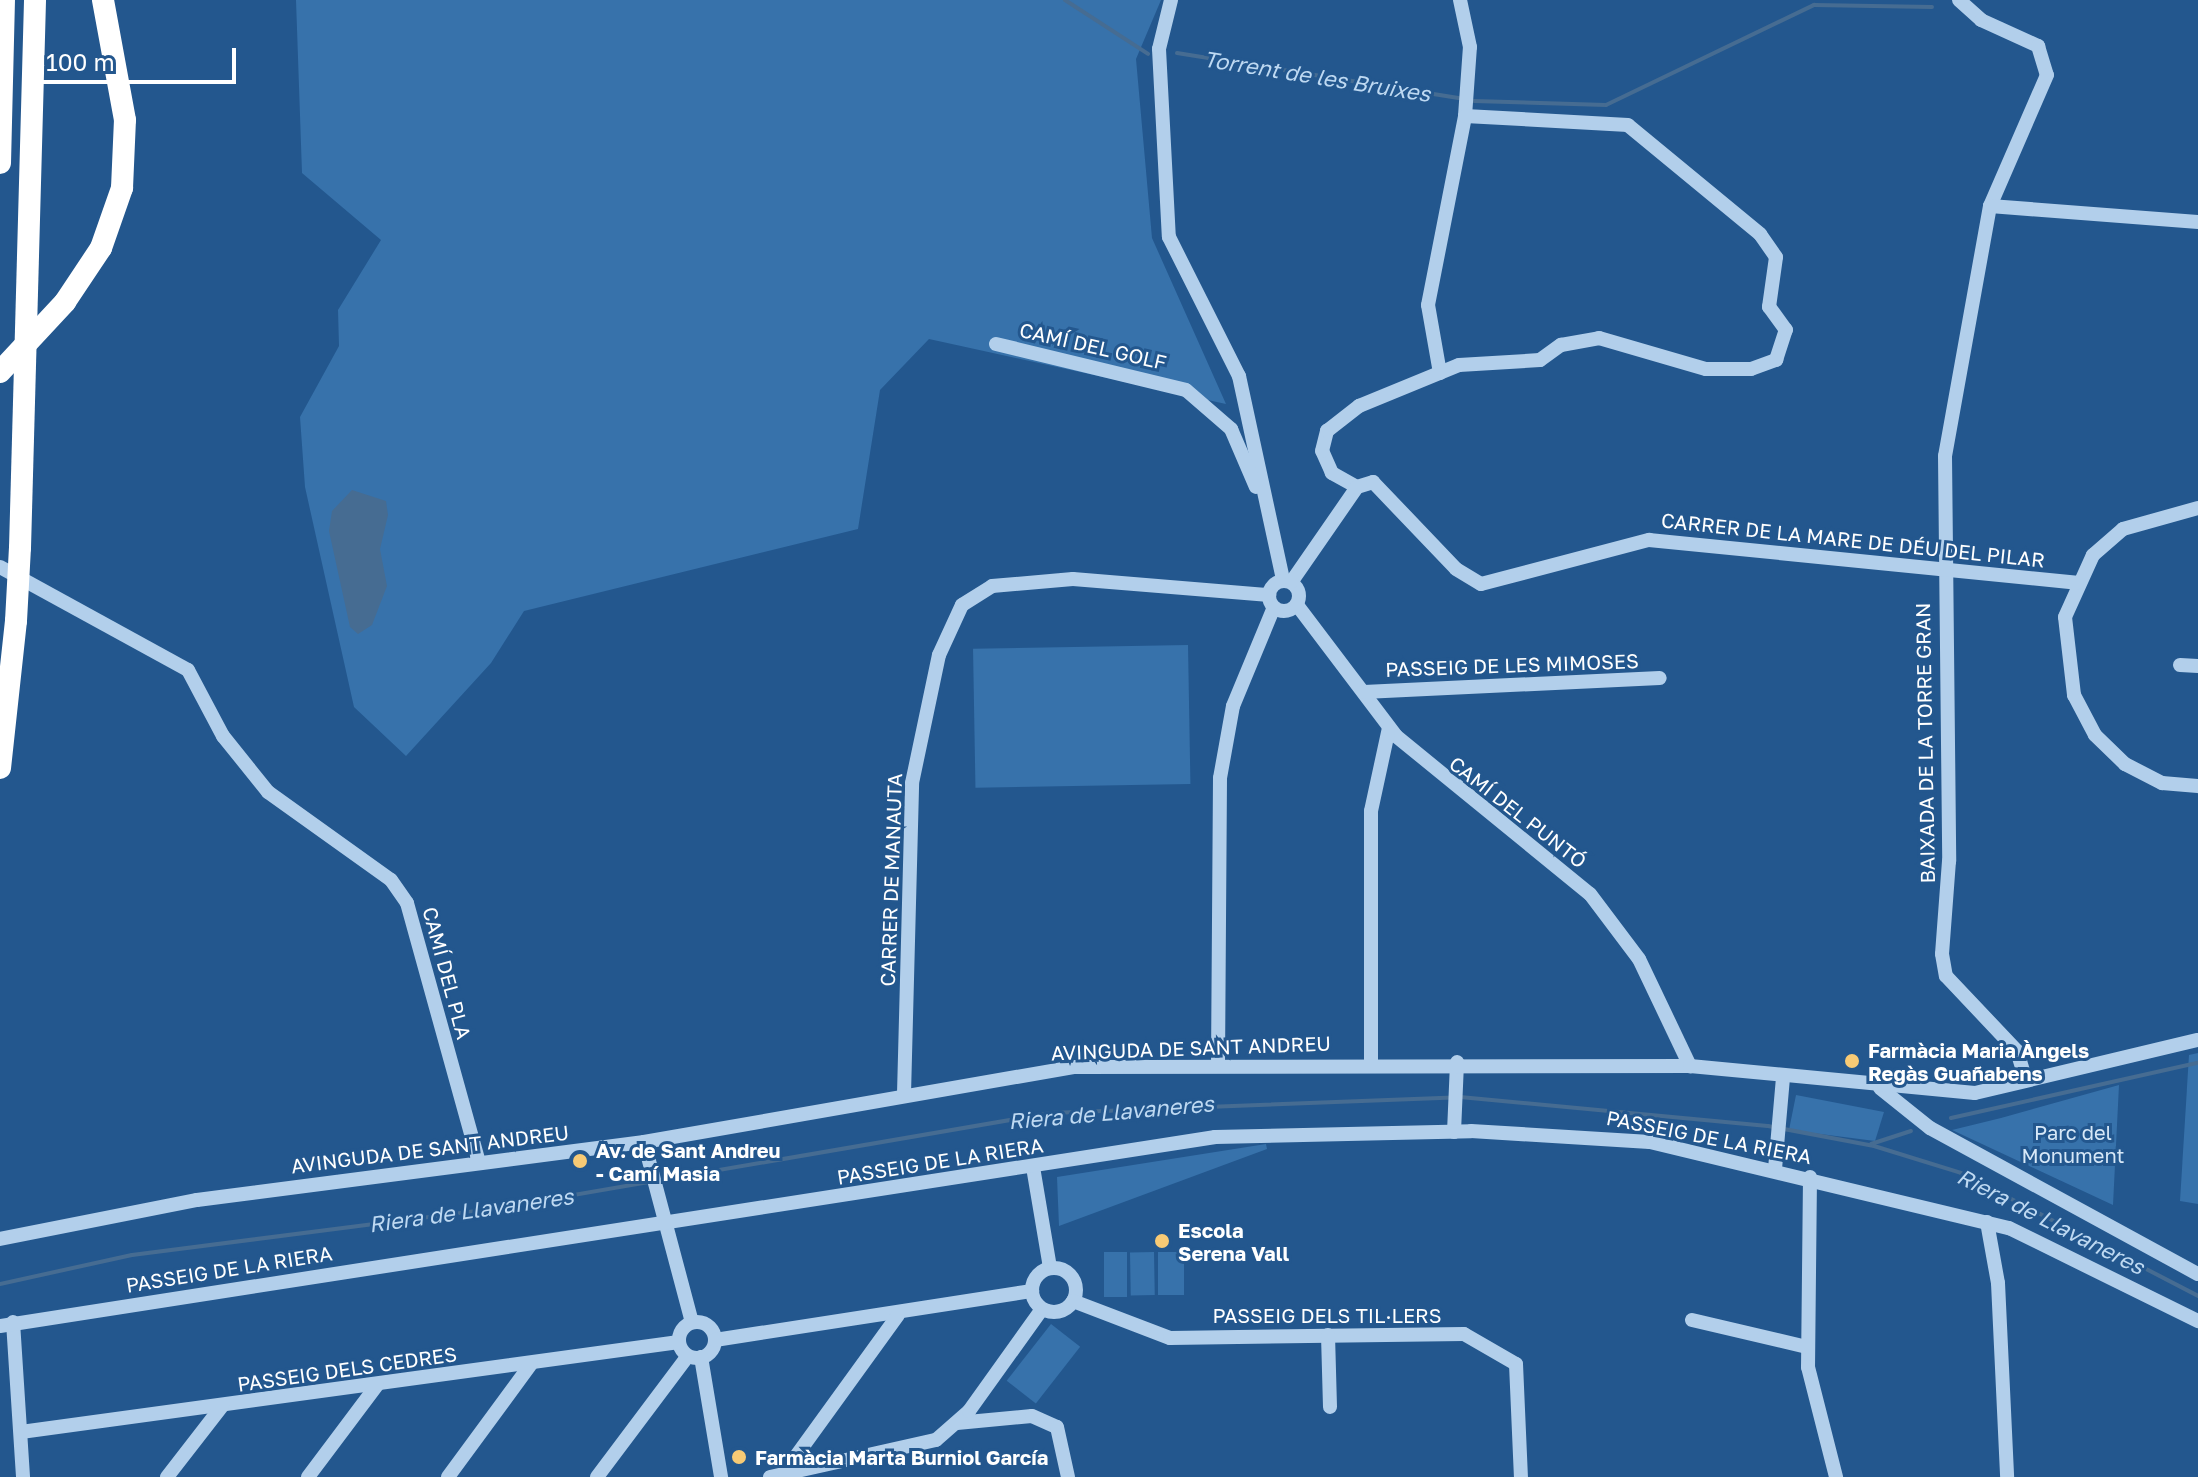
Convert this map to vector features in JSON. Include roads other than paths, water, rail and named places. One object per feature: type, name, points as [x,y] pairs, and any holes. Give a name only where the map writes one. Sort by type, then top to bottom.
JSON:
[{"type":"highway","points":[[0,163],[4,0]]},
{"type":"highway","points":[[0,768],[16,621],[20,548],[35,0]]},
{"type":"highway","points":[[0,372],[65,302],[101,248],[122,188],[125,120],[103,0]]},
{"type":"street","points":[[1171,0],[1159,49],[1169,237],[1239,376],[1262,502],[1297,605]]},
{"type":"street","points":[[1440,373],[1430,290],[1465,116],[1470,47],[1460,0]]},
{"type":"street","name":"BAIXADA DE LA TORRE GRAN","points":[[1959,0],[1981,20],[2038,46],[2047,75],[1990,206],[1945,456],[1943,566],[1949,861],[1942,954],[1946,976],[2017,1051],[2026,1080]]},
{"type":"street","points":[[1218,1064],[1220,778],[1233,706],[1271,601],[1357,487],[1332,473],[1322,451],[1327,431],[1359,406],[1440,373],[1540,360],[1561,345],[1599,338],[1706,369],[1751,369],[1776,360],[1786,330],[1769,307],[1776,257],[1760,234],[1628,125],[1465,116]]},
{"type":"street","points":[[1990,206],[2198,222]]},
{"type":"street","name":"CAMÍ DEL GOLF","points":[[996,344],[1186,390],[1231,429],[1262,502]]},
{"type":"street","name":"CARRER DE LA MARE DE DÉU DEL PILAR","points":[[1357,487],[1373,482],[1386,489],[1456,569],[1481,584],[1649,540],[1943,566],[2077,583]]},
{"type":"street","points":[[2198,508],[2123,529],[2093,555],[2077,583],[2065,617],[2067,659],[2074,695],[2095,735],[2125,764],[2162,783],[2198,786]]},
{"type":"street","name":"CAMÍ DEL PLA","points":[[0,567],[188,670],[230,746],[268,792],[391,880],[407,903],[478,1159]]},
{"type":"street","name":"CARRER DE MANAUTA","points":[[904,1094],[912,783],[939,655],[962,605],[992,586],[1073,579],[1297,605]]},
{"type":"street","name":"CAMÍ DEL PUNTÓ","points":[[1297,605],[1389,728],[1457,792],[1590,894],[1639,959],[1690,1066]]},
{"type":"street","points":[[2180,665],[2198,666]]},
{"type":"street","name":"PASSEIG DE LES MIMOSES","points":[[1364,692],[1660,678]]},
{"type":"street","points":[[1371,1064],[1371,811],[1389,728]]},
{"type":"street","name":"AVINGUDA DE SANT ANDREU","points":[[0,1239],[478,1159],[644,1142],[904,1094],[1073,1067],[1457,1062],[1690,1066],[1879,1088],[1975,1093],[2198,1040]]},
{"type":"street","points":[[1454,1132],[1457,1062]]},
{"type":"street","points":[[1775,1169],[1783,1078]]},
{"type":"street","points":[[1879,1088],[1930,1128],[2198,1274]]},
{"type":"street","name":"PASSEIG DE LA RIERA","points":[[6,1324],[1215,1137],[1454,1132],[1650,1142],[1810,1177],[1987,1222],[2198,1321]]},
{"type":"street","points":[[644,1142],[692,1322],[679,1342],[695,1357],[721,1477]]},
{"type":"street","points":[[597,1477],[695,1357],[715,1340],[898,1315],[1032,1291],[1050,1268],[1033,1167]]},
{"type":"street","points":[[1810,1177],[1807,1347],[1836,1477]]},
{"type":"street","points":[[1987,1222],[1998,1283],[2007,1477]]},
{"type":"street","points":[[1042,1309],[1058,1312],[1073,1301],[1072,1277],[1050,1268]]},
{"type":"street","points":[[1032,1291],[1042,1309]]},
{"type":"street","name":"PASSEIG DELS TIL·LERS","points":[[1073,1301],[1170,1338],[1464,1334],[1516,1364],[1521,1477]]},
{"type":"street","points":[[776,1475],[936,1440],[956,1423],[1042,1309]]},
{"type":"street","points":[[776,1475],[898,1315]]},
{"type":"street","points":[[1692,1320],[1807,1347]]},
{"type":"street","points":[[692,1322],[707,1324],[715,1340]]},
{"type":"street","points":[[6,1324],[21,1432],[23,1477]]},
{"type":"street","points":[[1328,1335],[1330,1407]]},
{"type":"street","name":"PASSEIG DELS CEDRES","points":[[21,1432],[679,1342]]},
{"type":"street","points":[[448,1477],[531,1364]]},
{"type":"street","points":[[308,1477],[377,1385]]},
{"type":"street","points":[[167,1477],[222,1406]]},
{"type":"street","points":[[956,1423],[1032,1416],[1057,1427],[1068,1477]]},
{"type":"waterway","name":"Torrent de les Bruixes","points":[[1065,0],[1148,54]]},
{"type":"waterway","name":"Torrent de les Bruixes","points":[[1474,101],[1606,105],[1814,5],[1932,7]]},
{"type":"waterway","name":"Torrent de les Bruixes","points":[[1177,53],[1458,98]]},
{"type":"waterway","points":[[1951,1118],[2198,1063]]},
{"type":"waterway","name":"Riera de Llavaneres","points":[[0,1284],[132,1255],[498,1208],[1051,1113],[1460,1097],[1768,1126],[1874,1146],[1961,1173],[2198,1296]]},
{"type":"waterway","points":[[1871,1144],[1911,1131]]},
{"type":"place","name":"Farmàcia Maria Àngels Regàs Guañabens","points":[[1852,1061]]},
{"type":"place","name":"Av. de Sant Andreu - Camí Masia","points":[[580,1161]]},
{"type":"place","name":"Escola Serena Vall","points":[[1162,1241]]},
{"type":"place","name":"Farmàcia Marta Burniol García","points":[[739,1457]]},
{"type":"park label","name":"Parc del Monument","points":[[2073,1144]]}]
